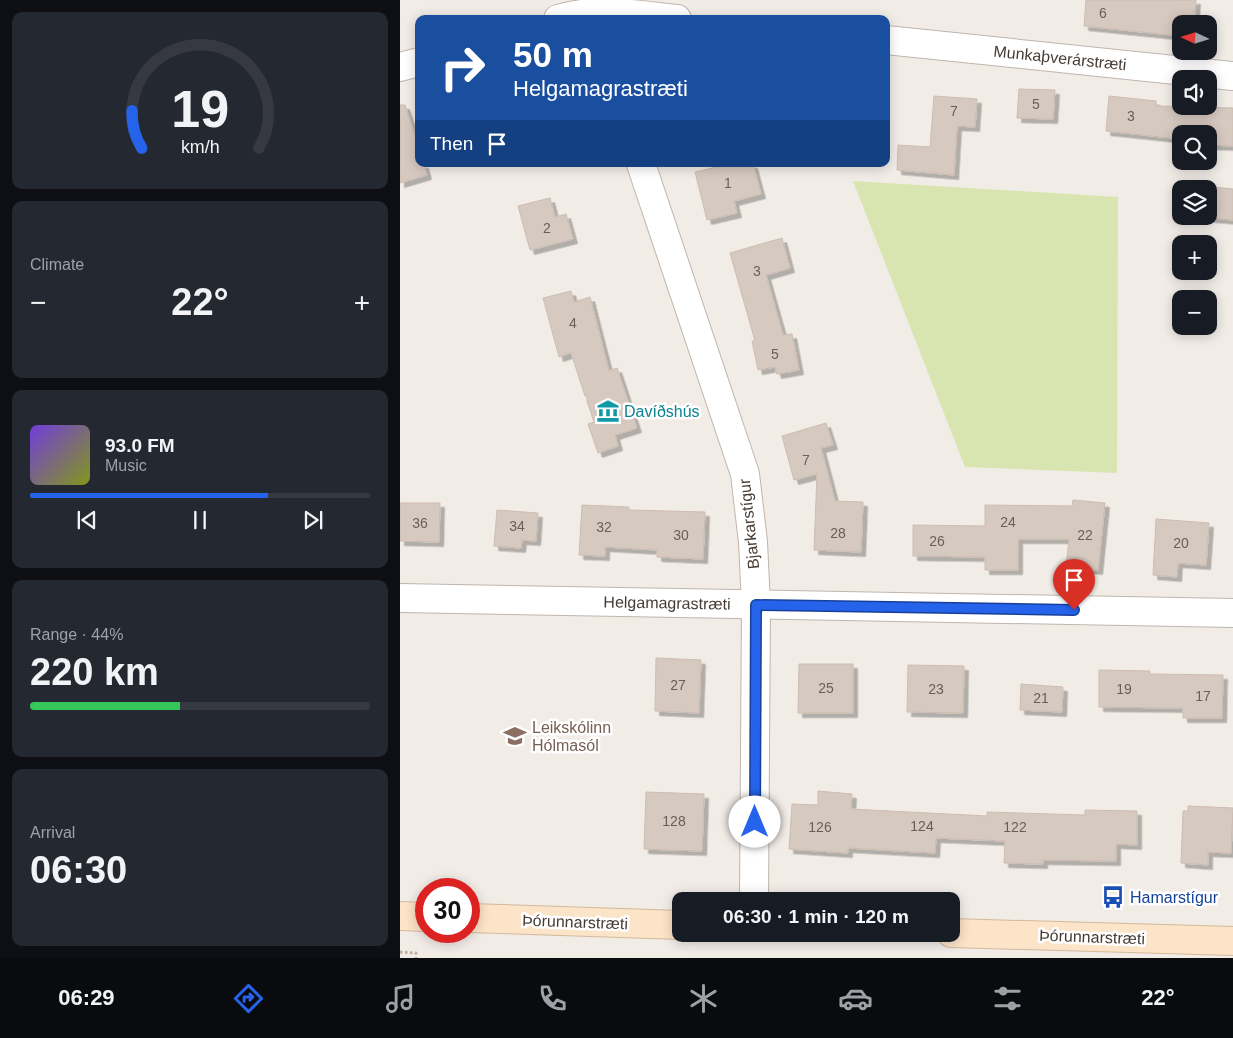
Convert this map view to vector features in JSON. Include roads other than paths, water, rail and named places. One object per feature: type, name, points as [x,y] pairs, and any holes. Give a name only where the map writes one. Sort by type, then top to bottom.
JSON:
[{"type":"street","points":[[572,15],[612,10],[649,15]]},
{"type":"street","name":"Munkaþverárstræti","points":[[890,40],[1233,76]]},
{"type":"street","points":[[400,67],[415,63]]},
{"type":"street","name":"Bjarkarstígur","points":[[642,167],[745,474],[753,542],[756,605],[754,892]]},
{"type":"street","name":"Helgamagrastræti","points":[[400,598],[1233,613]]},
{"type":"street","points":[[400,916],[415,917]]},
{"type":"street","name":"Þórunnarstræti","points":[[480,918],[672,925]]},
{"type":"street","name":"Þórunnarstræti","points":[[960,933],[1233,941]]},
{"type":"place","name":"Davíðshús","points":[[608,411]]},
{"type":"place","name":"Leikskólinn Hólmasól","points":[[515,736]]},
{"type":"place","name":"Hamarstígur","points":[[1113,897]]}]
